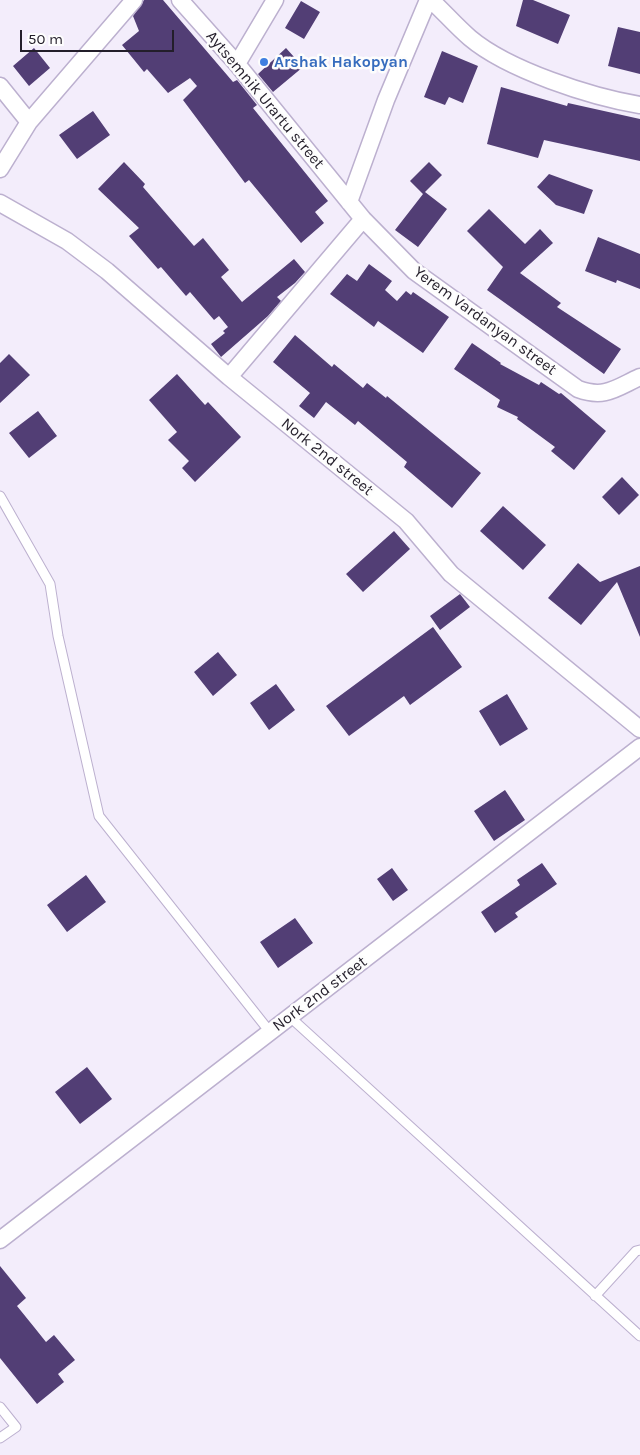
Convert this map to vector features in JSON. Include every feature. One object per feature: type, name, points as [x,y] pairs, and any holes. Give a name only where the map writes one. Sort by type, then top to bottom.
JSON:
[{"type":"street","points":[[0,169],[29,122],[134,0]]},
{"type":"street","name":"Aytsemnik Urartu street","points":[[180,0],[238,64],[349,202]]},
{"type":"street","points":[[238,64],[275,0]]},
{"type":"street","points":[[349,202],[386,100],[430,0],[471,38],[504,60],[542,77],[640,106]]},
{"type":"street","points":[[0,86],[29,122]]},
{"type":"street","name":"Yerem Vardanyan street","points":[[349,202],[363,219],[426,281],[578,389],[593,394],[607,392],[640,377]]},
{"type":"street","name":"Nork 2nd street","points":[[0,203],[67,241],[107,271],[229,377],[406,521],[451,574],[640,729]]},
{"type":"street","points":[[229,377],[363,219]]},
{"type":"street","name":"Nork 2nd street","points":[[0,1240],[640,747]]},
{"type":"lane","points":[[0,496],[50,584],[58,636],[99,816],[270,1032]]},
{"type":"lane","points":[[290,1017],[640,1336]]},
{"type":"lane","points":[[595,1296],[636,1251],[640,1250]]},
{"type":"lane","points":[[0,1407],[16,1427],[0,1438]]},
{"type":"building","points":[[144,0],[163,0],[233,82],[237,80],[257,105],[253,108],[328,201],[315,212],[324,223],[301,243],[249,180],[245,183],[183,100],[197,86],[190,78],[168,93],[147,69],[144,72],[122,45],[139,31],[133,16]]},
{"type":"building","points":[[523,0],[533,0],[570,15],[558,44],[516,26]]},
{"type":"building","points":[[301,1],[320,12],[304,39],[285,28]]},
{"type":"building","points":[[618,27],[640,32],[640,74],[608,66]]},
{"type":"building","points":[[34,48],[50,68],[29,86],[13,66]]},
{"type":"building","points":[[286,48],[303,67],[273,92],[258,74]]},
{"type":"building","points":[[442,51],[478,66],[463,103],[449,97],[445,105],[424,97]]},
{"type":"building","points":[[501,87],[567,106],[568,103],[640,119],[640,161],[544,140],[538,158],[487,144]]},
{"type":"building","points":[[93,111],[110,135],[77,159],[59,135]]},
{"type":"building","points":[[124,162],[145,184],[143,187],[194,246],[203,238],[229,270],[221,277],[242,302],[294,259],[305,272],[295,283],[277,297],[281,301],[268,316],[221,357],[211,344],[225,333],[223,331],[228,327],[219,316],[214,320],[190,292],[186,296],[161,267],[158,269],[129,236],[139,228],[98,189]]},
{"type":"building","points":[[429,162],[442,175],[425,192],[447,209],[418,247],[395,230],[423,194],[410,181]]},
{"type":"building","points":[[549,174],[593,190],[584,214],[556,205],[537,187]]},
{"type":"building","points":[[489,209],[525,244],[540,229],[553,243],[520,273],[561,303],[557,307],[621,349],[604,374],[487,290],[503,267],[467,231]]},
{"type":"building","points":[[598,237],[640,254],[640,289],[617,280],[616,283],[585,271]]},
{"type":"building","points":[[369,264],[392,281],[385,290],[397,301],[406,291],[411,295],[413,292],[449,317],[423,353],[378,321],[374,327],[330,294],[347,274],[357,281]]},
{"type":"building","points":[[295,335],[332,367],[334,364],[363,388],[367,383],[386,398],[387,396],[481,473],[452,508],[404,467],[407,462],[358,421],[355,425],[326,402],[314,418],[299,406],[310,393],[273,362]]},
{"type":"building","points":[[472,343],[500,364],[539,385],[541,382],[559,394],[561,393],[606,431],[574,470],[551,451],[555,447],[517,419],[518,417],[497,407],[500,400],[454,369]]},
{"type":"building","points":[[9,354],[30,375],[0,403],[0,363]]},
{"type":"building","points":[[177,374],[205,405],[208,402],[241,437],[195,482],[182,468],[189,461],[168,440],[177,432],[149,400]]},
{"type":"building","points":[[38,411],[57,436],[29,458],[9,433]]},
{"type":"building","points":[[622,477],[639,495],[619,515],[602,497]]},
{"type":"building","points":[[503,506],[546,545],[523,570],[480,531]]},
{"type":"building","points":[[394,531],[410,549],[363,592],[346,574]]},
{"type":"building","points":[[578,563],[600,582],[640,566],[640,637],[617,582],[581,625],[548,598]]},
{"type":"building","points":[[460,594],[470,607],[440,630],[430,616]]},
{"type":"building","points":[[433,627],[462,667],[410,705],[404,696],[349,736],[326,706]]},
{"type":"building","points":[[218,652],[237,675],[213,696],[194,672]]},
{"type":"building","points":[[276,684],[295,710],[269,730],[250,703]]},
{"type":"building","points":[[507,694],[528,729],[500,746],[479,711]]},
{"type":"building","points":[[505,790],[525,820],[494,841],[474,811]]},
{"type":"building","points":[[542,863],[557,884],[515,913],[518,917],[495,933],[481,912],[520,885],[517,880]]},
{"type":"building","points":[[392,868],[408,890],[393,901],[377,879]]},
{"type":"building","points":[[86,875],[106,902],[67,932],[47,905]]},
{"type":"building","points":[[295,918],[313,943],[278,968],[260,942]]},
{"type":"building","points":[[87,1067],[112,1099],[80,1124],[55,1092]]},
{"type":"building","points":[[0,1266],[26,1298],[17,1306],[46,1342],[54,1335],[75,1360],[58,1374],[64,1382],[37,1404],[0,1358]]},
{"type":"place","name":"Arshak Hakopyan","points":[[264,62]]}]
